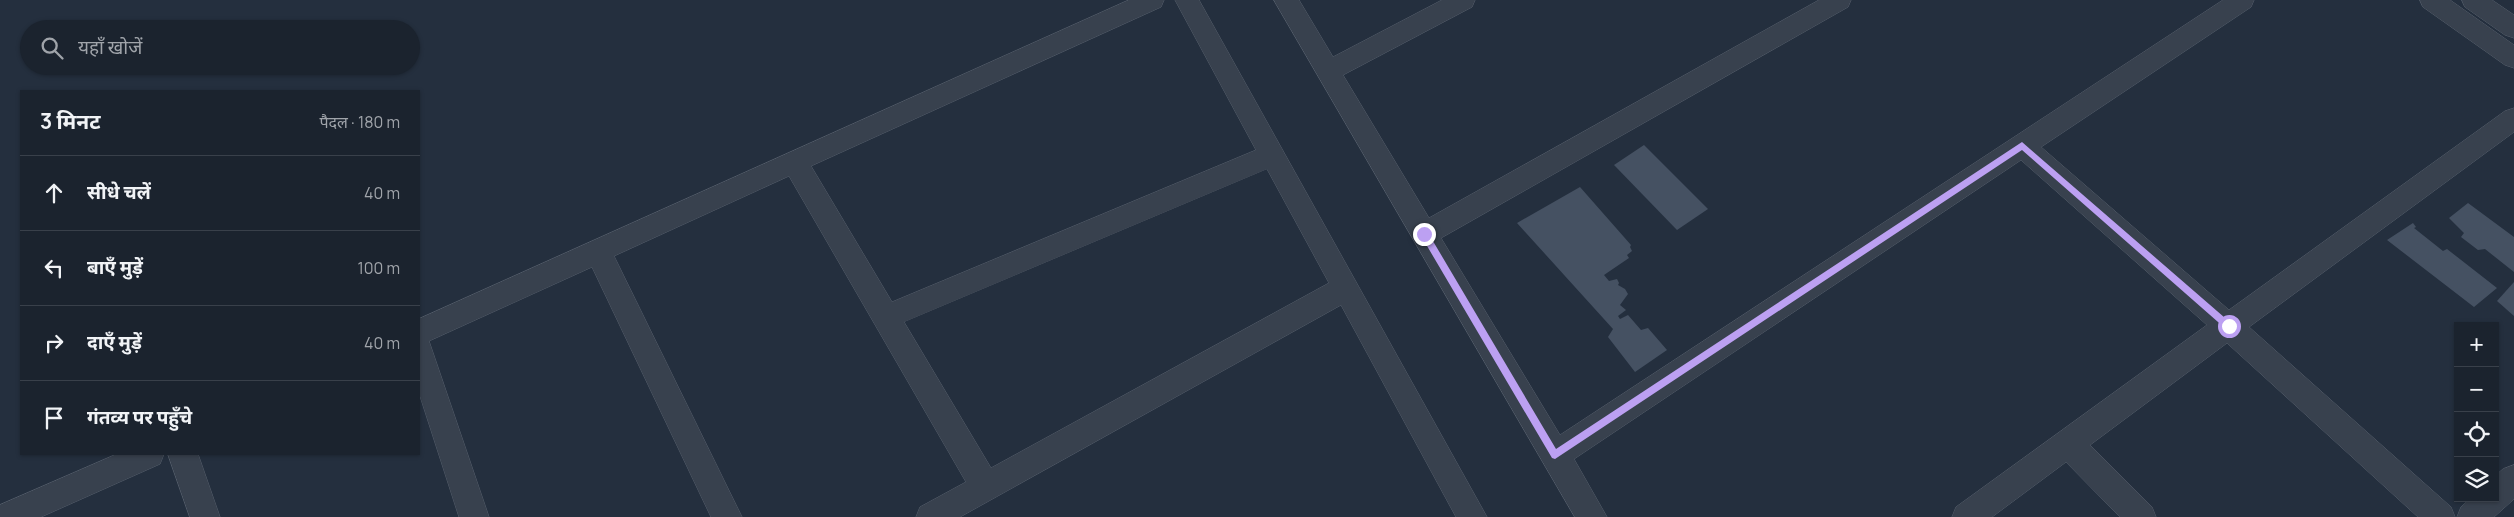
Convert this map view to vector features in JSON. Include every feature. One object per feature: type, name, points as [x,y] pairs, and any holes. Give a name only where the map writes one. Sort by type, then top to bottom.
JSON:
[{"type":"street","points":[[420,332],[1152,0]]},
{"type":"street","points":[[1187,0],[1472,517]]},
{"type":"street","points":[[1286,0],[1592,517]]},
{"type":"street","points":[[1328,71],[1463,0]]},
{"type":"street","points":[[1424,234],[1839,0]]},
{"type":"street","points":[[1555,455],[2242,0]]},
{"type":"street","points":[[2432,0],[2514,58]]},
{"type":"street","points":[[2474,0],[2514,28]]},
{"type":"street","points":[[1967,517],[2514,118]]},
{"type":"street","points":[[2022,146],[2229,326],[2440,517]]},
{"type":"street","points":[[886,318],[1272,154]]},
{"type":"street","points":[[795,162],[985,487]]},
{"type":"street","points":[[598,251],[728,517]]},
{"type":"street","points":[[931,517],[1346,288]]},
{"type":"street","points":[[420,352],[474,517]]},
{"type":"street","points":[[2068,444],[2141,517]]},
{"type":"street","points":[[7,517],[147,455]]},
{"type":"street","points":[[183,455],[205,517]]},
{"type":"street","points":[[2499,492],[2514,479]]},
{"type":"street","points":[[2472,517],[2488,502]]},
{"type":"building","points":[[1644,145],[1708,209],[1677,230],[1614,165]]},
{"type":"building","points":[[1580,187],[1631,245],[1632,251],[1627,255],[1629,258],[1604,275],[1609,281],[1617,279],[1618,285],[1625,289],[1628,294],[1620,305],[1626,310],[1618,316],[1620,319],[1628,315],[1641,330],[1648,328],[1667,350],[1635,372],[1608,337],[1613,329],[1517,223]]},
{"type":"building","points":[[2468,203],[2514,237],[2514,272],[2485,249],[2478,250],[2461,237],[2464,233],[2449,218]]},
{"type":"building","points":[[2413,223],[2416,227],[2414,228],[2443,251],[2447,249],[2497,288],[2474,307],[2387,240]]},
{"type":"building","points":[[2514,282],[2514,316],[2497,301]]},
{"type":"route","points":[[1424,234],[1555,455],[2022,146],[2229,326]]}]
